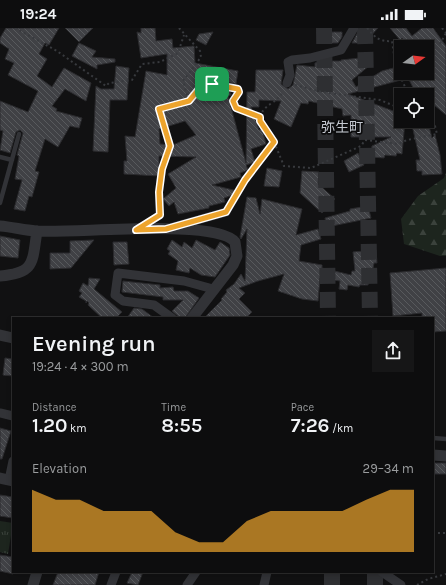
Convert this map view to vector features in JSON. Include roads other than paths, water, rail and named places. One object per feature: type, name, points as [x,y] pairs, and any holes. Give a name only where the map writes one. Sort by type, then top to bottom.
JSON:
[{"type":"street","points":[[287,83],[290,75],[288,62],[341,50],[354,28]]},
{"type":"street","points":[[166,229],[226,212]]},
{"type":"street","points":[[0,226],[37,231],[166,229],[221,233],[228,236],[235,242],[237,256],[233,265],[193,317]]},
{"type":"street","points":[[0,276],[22,273],[32,263],[37,231]]},
{"type":"street","points":[[171,317],[154,305],[123,301],[115,295],[118,273],[184,281],[213,289]]},
{"type":"street","points":[[0,335],[12,338]]},
{"type":"street","points":[[0,413],[12,416]]},
{"type":"street","points":[[434,455],[446,456]]},
{"type":"street","points":[[7,480],[12,464]]},
{"type":"street","points":[[33,585],[37,573]]},
{"type":"street","points":[[111,585],[116,573]]},
{"type":"street","points":[[187,585],[195,573]]},
{"type":"street","points":[[264,585],[266,573]]},
{"type":"street","points":[[383,573],[401,585]]},
{"type":"lane","points":[[0,203],[19,134]]},
{"type":"lane","points":[[0,157],[12,160]]},
{"type":"lane","points":[[434,438],[446,439]]},
{"type":"tunnel","points":[[324,28],[328,317]]},
{"type":"tunnel","points":[[365,28],[370,317]]},
{"type":"tunnel","points":[[332,573],[332,585]]},
{"type":"tunnel","points":[[375,573],[375,585]]},
{"type":"district","name":"弥生町","points":[[342,127]]}]
